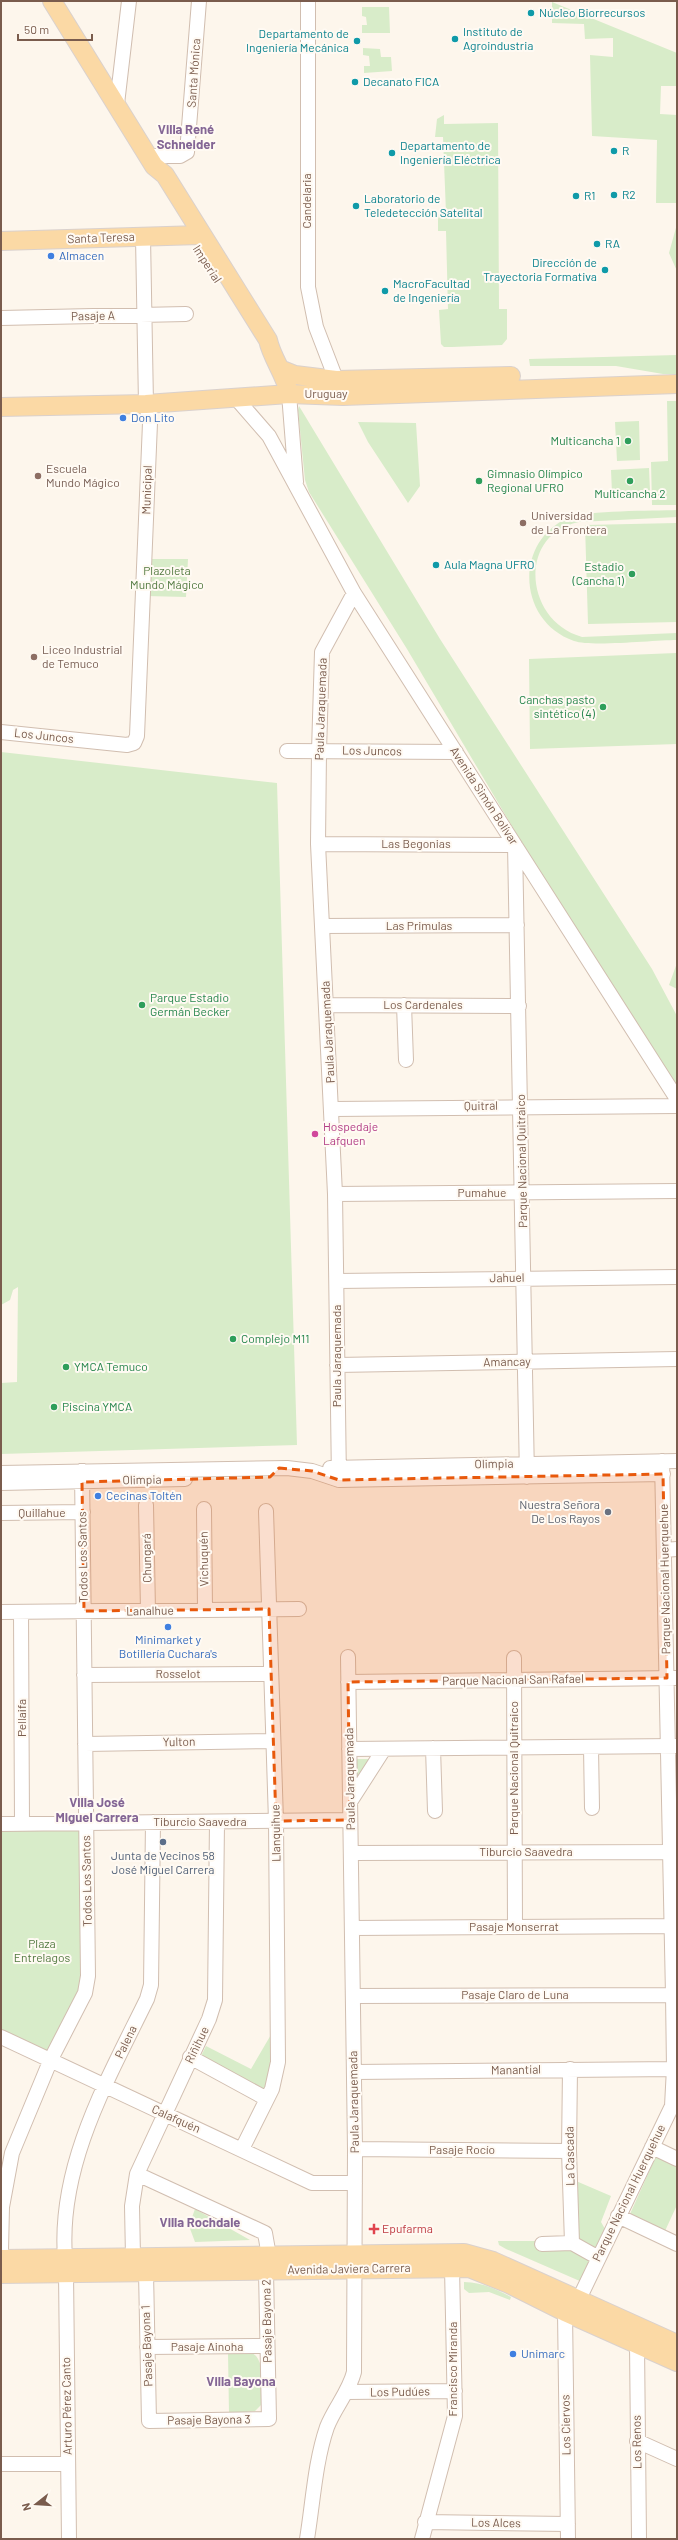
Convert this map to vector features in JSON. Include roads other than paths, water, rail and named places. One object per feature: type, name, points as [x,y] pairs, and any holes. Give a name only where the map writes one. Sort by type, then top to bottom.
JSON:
[{"type":"main road","name":"Imperial","points":[[56,3],[152,161],[164,175],[194,235],[268,340],[270,354],[280,369],[288,392]]},
{"type":"main road","name":"Santa Teresa","points":[[1,241],[194,235]]},
{"type":"main road","name":"Uruguay","points":[[280,369],[295,375],[333,385]]},
{"type":"main road","name":"Uruguay","points":[[1,407],[146,404],[288,392],[333,385],[567,375],[614,376],[651,384],[677,384]]},
{"type":"main road","points":[[288,392],[304,382],[333,385]]},
{"type":"main road","name":"Avenida Javiera Carrera","points":[[448,2260],[464,2253],[484,2258],[579,2299],[677,2344]]},
{"type":"main road","name":"Avenida Javiera Carrera","points":[[1,2274],[70,2262],[133,2257],[355,2262],[448,2260],[478,2270],[677,2362]]},
{"type":"main road","name":"Avenida Javiera Carrera","points":[[1,2258],[70,2262],[146,2272],[262,2261]]},
{"type":"main road","points":[[146,2272],[157,2258]]},
{"type":"main road","points":[[559,2308],[579,2299]]},
{"type":"street","points":[[117,104],[129,1]]},
{"type":"street","name":"Santa Mónica","points":[[152,161],[180,156],[188,152],[199,1]]},
{"type":"street","name":"Candelaria","points":[[308,1],[308,287],[316,327],[333,385]]},
{"type":"street","name":"Municipal","points":[[134,743],[137,736],[150,423],[146,404],[143,237]]},
{"type":"street","name":"Pasaje A","points":[[1,318],[186,314]]},
{"type":"street","name":"Avenida Simón Bolívar","points":[[288,392],[297,490]]},
{"type":"street","name":"Avenida Simón Bolívar","points":[[235,397],[269,436],[354,593],[677,1099]]},
{"type":"street","name":"Paula Jaraquemada","points":[[338,1474],[335,1194],[327,1004],[318,844],[319,751],[322,652],[354,593]]},
{"type":"street","name":"Los Juncos","points":[[1,732],[127,745],[134,743]]},
{"type":"street","name":"Los Juncos","points":[[287,751],[456,752]]},
{"type":"street","name":"Las Begonias","points":[[318,844],[515,845]]},
{"type":"street","name":"Parque Nacional Quitraico","points":[[515,845],[527,1470]]},
{"type":"street","name":"Las Primulas","points":[[322,926],[517,925]]},
{"type":"street","name":"Los Cardenales","points":[[327,1004],[519,1006]]},
{"type":"street","points":[[404,1005],[406,1060]]},
{"type":"street","name":"Quitral","points":[[332,1109],[520,1106],[677,1106]]},
{"type":"street","name":"Pumahue","points":[[335,1194],[677,1191]]},
{"type":"street","name":"Jahuel","points":[[337,1282],[524,1278],[677,1277]]},
{"type":"street","name":"Amancay","points":[[337,1365],[677,1359]]},
{"type":"street","name":"Olimpia","points":[[1,1483],[82,1477],[279,1468],[338,1474],[662,1468],[677,1461]]},
{"type":"street","name":"Parque Nacional Huerquehue","points":[[579,2299],[597,2257],[672,2106],[676,2069],[671,1550],[662,1468]]},
{"type":"street","name":"Olimpia","points":[[1,1473],[82,1477]]},
{"type":"street","name":"Todos Los Santos","points":[[1,2250],[2,2207],[12,2153],[51,2059],[85,1993],[88,1976],[82,1477]]},
{"type":"street","name":"Chungará","points":[[146,1505],[148,1610]]},
{"type":"street","name":"Vichuquén","points":[[204,1509],[205,1610]]},
{"type":"street","name":"Llanquihue","points":[[242,2149],[267,2099],[275,2079],[278,2062],[276,1821],[266,1510]]},
{"type":"street","name":"Quillahue","points":[[1,1513],[82,1512]]},
{"type":"street","name":"Lanalhue","points":[[1,1612],[299,1609]]},
{"type":"street","name":"Pellaifa","points":[[21,1612],[22,1824]]},
{"type":"street","name":"Paula Jaraquemada","points":[[307,2539],[324,2439],[331,2417],[346,2392],[354,2372],[355,2149],[348,1657]]},
{"type":"street","name":"Parque Nacional Quitraico","points":[[514,1658],[515,1927]]},
{"type":"street","name":"Rosselot","points":[[84,1674],[271,1674]]},
{"type":"street","name":"Parque Nacional San Rafael","points":[[348,1682],[672,1678]]},
{"type":"street","name":"Yulton","points":[[85,1744],[273,1741]]},
{"type":"street","points":[[349,1749],[673,1746]]},
{"type":"street","points":[[591,1747],[592,1808]]},
{"type":"street","points":[[434,1748],[435,1811]]},
{"type":"street","points":[[350,1802],[384,1749]]},
{"type":"street","name":"Tiburcio Saavedra","points":[[1,1824],[350,1820]]},
{"type":"street","name":"Palena","points":[[70,2262],[65,2220],[72,2174],[104,2086],[147,1998],[151,1985],[153,1822]]},
{"type":"street","name":"Riñihue","points":[[133,2257],[132,2206],[137,2174],[209,2019],[216,1991],[217,1822]]},
{"type":"street","name":"Tiburcio Saavedra","points":[[351,1853],[674,1852]]},
{"type":"street","name":"Pasaje Monserrat","points":[[352,1928],[674,1926]]},
{"type":"street","name":"Pasaje Claro de Luna","points":[[353,1996],[675,1995]]},
{"type":"street","name":"Calafquén","points":[[1,2037],[51,2059],[104,2086],[242,2149],[312,2183],[355,2183]]},
{"type":"street","points":[[190,2058],[267,2099]]},
{"type":"street","name":"La Cascada","points":[[570,2069],[569,2150],[572,2243]]},
{"type":"street","name":"Manantial","points":[[354,2072],[676,2069]]},
{"type":"street","points":[[652,2147],[677,2160]]},
{"type":"street","name":"Pasaje Rocío","points":[[355,2149],[569,2150]]},
{"type":"street","name":"Pasaje Bayona 2","points":[[137,2174],[265,2233],[262,2261],[269,2419]]},
{"type":"street","points":[[618,2216],[677,2244]]},
{"type":"street","points":[[542,2244],[572,2243],[597,2257]]},
{"type":"street","points":[[1,2253],[1,2258]]},
{"type":"street","name":"Francisco Miranda","points":[[422,2539],[425,2522],[455,2416],[448,2260]]},
{"type":"street","name":"Arturo Pérez Canto","points":[[69,2539],[68,2464],[70,2262]]},
{"type":"street","name":"Pasaje Bayona 1","points":[[146,2272],[149,2421]]},
{"type":"street","name":"Los Ciervos","points":[[559,2308],[568,2539]]},
{"type":"street","name":"Los Renos","points":[[637,2344],[639,2539]]},
{"type":"street","name":"Pasaje Ainoha","points":[[147,2347],[266,2346]]},
{"type":"street","name":"Los Pudúes","points":[[346,2392],[455,2391]]},
{"type":"street","name":"Pasaje Bayona 3","points":[[149,2421],[269,2419]]},
{"type":"street","points":[[637,2441],[677,2459]]},
{"type":"street","points":[[1,2464],[68,2464]]},
{"type":"street","name":"Los Alces","points":[[425,2522],[568,2524]]},
{"type":"place","name":"Núcleo Biorrecursos","points":[[531,13]]},
{"type":"place","name":"Instituto de Agroindustria","points":[[455,39]]},
{"type":"place","name":"Departamento de Ingeniería Mecánica","points":[[357,41]]},
{"type":"place","name":"Decanato FICA","points":[[355,82]]},
{"type":"place","name":"R","points":[[614,151]]},
{"type":"place","name":"Departamento de Ingeniería Eléctrica","points":[[392,153]]},
{"type":"place","name":"R2","points":[[614,195]]},
{"type":"place","name":"R1","points":[[576,196]]},
{"type":"place","name":"Laboratorio de Teledetección Satelital","points":[[356,206]]},
{"type":"place","name":"RA","points":[[597,244]]},
{"type":"place","name":"Almacen","points":[[51,256]]},
{"type":"place","name":"Dirección de Trayectoria Formativa","points":[[605,270]]},
{"type":"place","name":"MacroFacultad de Ingeniería","points":[[385,291]]},
{"type":"place","name":"Don Lito","points":[[123,418]]},
{"type":"place","name":"Multicancha 1","points":[[628,441]]},
{"type":"place","name":"Escuela Mundo Mágico","points":[[38,476]]},
{"type":"place","name":"Gimnasio Olímpico Regional UFRO","points":[[479,481]]},
{"type":"place","name":"Multicancha 2","points":[[630,481]]},
{"type":"place","name":"Universidad de La Frontera","points":[[523,523]]},
{"type":"place","name":"Aula Magna UFRO","points":[[436,565]]},
{"type":"place","name":"Estadio (Cancha 1)","points":[[632,574]]},
{"type":"place","name":"Liceo Industrial de Temuco","points":[[34,657]]},
{"type":"place","name":"Canchas pasto sintético (4)","points":[[603,707]]},
{"type":"place","name":"Parque Estadio Germán Becker","points":[[142,1005]]},
{"type":"place","name":"Hospedaje Lafquen","points":[[315,1134]]},
{"type":"place","name":"Complejo M11","points":[[233,1339]]},
{"type":"place","name":"YMCA Temuco","points":[[66,1367]]},
{"type":"place","name":"Piscina YMCA","points":[[54,1407]]},
{"type":"place","name":"Cecinas Toltén","points":[[98,1496]]},
{"type":"place","name":"Nuestra Señora De Los Rayos","points":[[608,1512]]},
{"type":"place","name":"Minimarket y Botillería Cuchara's","points":[[168,1627]]},
{"type":"place","name":"Junta de Vecinos 58 José Miguel Carrera","points":[[163,1842]]},
{"type":"place","name":"Epufarma","points":[[374,2229]]},
{"type":"place","name":"Unimarc","points":[[513,2354]]},
{"type":"district","name":"Villa René Schneider","points":[[186,136]]},
{"type":"district","name":"Villa José Miguel Carrera","points":[[97,1810]]},
{"type":"district","name":"Villa Rochdale","points":[[200,2222]]},
{"type":"district","name":"Villa Bayona","points":[[241,2381]]},
{"type":"park label","name":"Plazoleta Mundo Mágico","points":[[167,578]]},
{"type":"park label","name":"Plaza Entrelagos","points":[[42,1951]]}]
